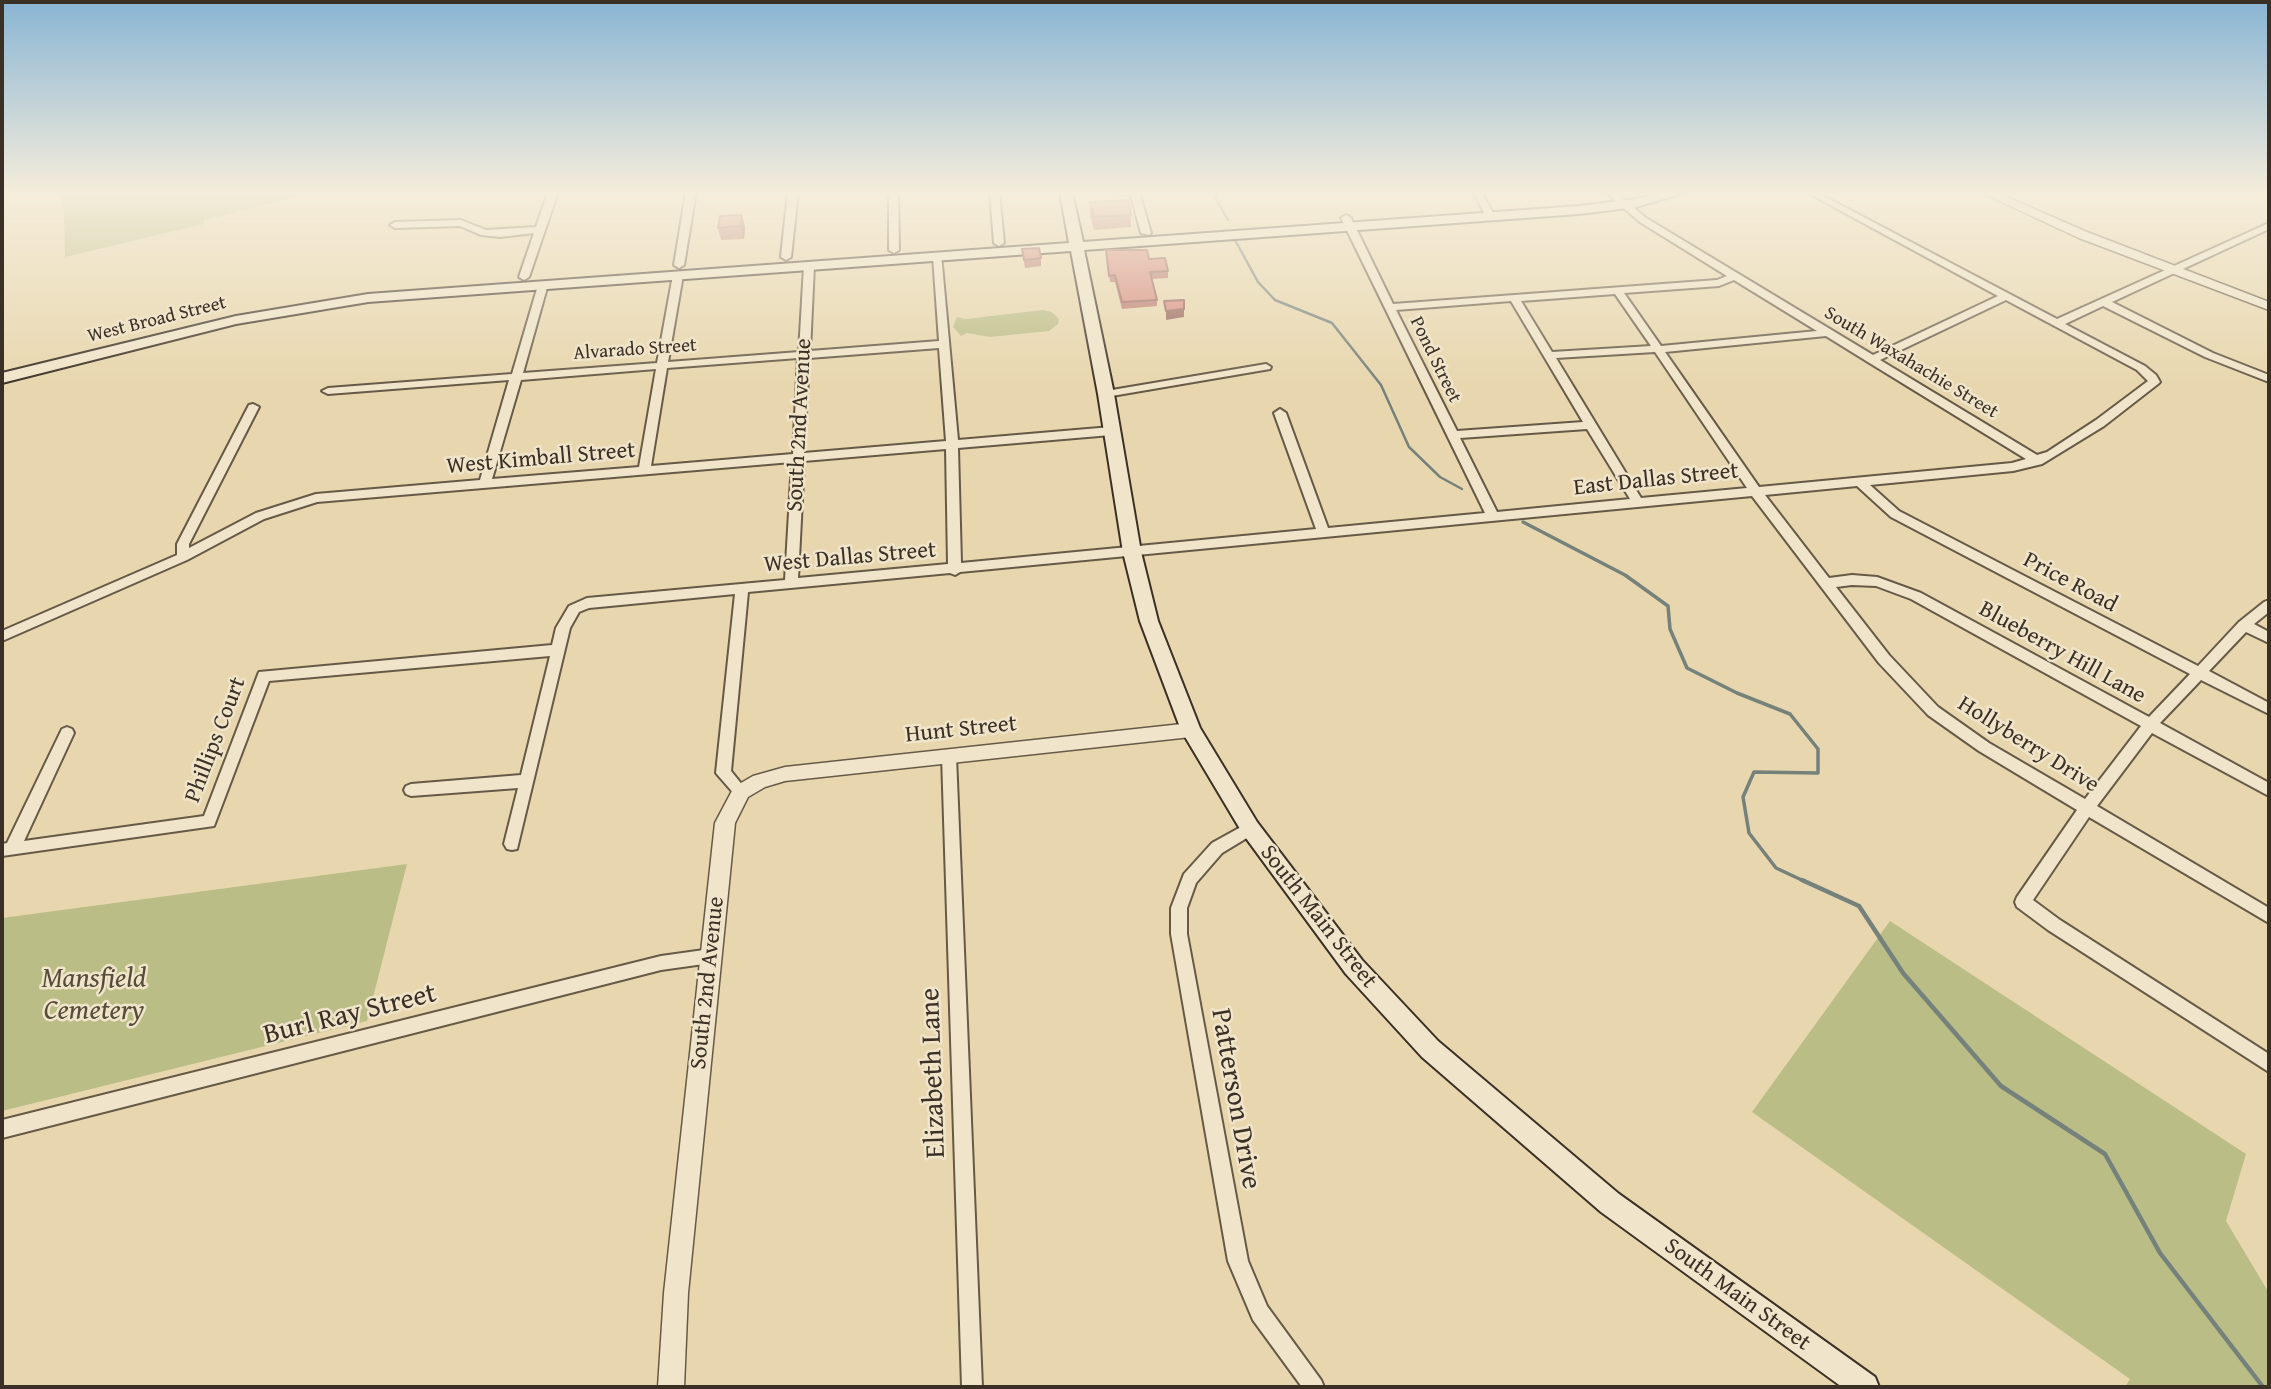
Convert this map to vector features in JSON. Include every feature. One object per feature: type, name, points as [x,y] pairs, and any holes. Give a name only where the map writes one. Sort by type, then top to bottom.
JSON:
[{"type":"main road","name":"West Broad Street","points":[[523,282],[543,285],[786,257]]},
{"type":"main road","name":"West Broad Street","points":[[2,367],[65,357],[354,290],[523,282],[679,270],[809,266],[893,257]]},
{"type":"main road","name":"South Main Street","points":[[1078,257],[1106,394],[1132,552],[1151,628],[1191,730],[1250,828],[1354,967],[1430,1049],[1610,1203],[1865,1387]]},
{"type":"main road","name":"West Broad Street","points":[[2,378],[65,357]]},
{"type":"street","points":[[523,282],[531,257]]},
{"type":"street","points":[[644,471],[681,257]]},
{"type":"street","points":[[937,257],[952,444],[955,570]]},
{"type":"street","name":"Pond Street","points":[[1365,257],[1493,517]]},
{"type":"street","name":"South Waxahachie Street","points":[[1704,257],[2038,461]]},
{"type":"street","points":[[1930,257],[2056,324],[2204,257]]},
{"type":"street","points":[[2141,257],[2269,306]]},
{"type":"street","name":"South 2nd Avenue","points":[[791,585],[809,266]]},
{"type":"street","points":[[1390,307],[1719,283],[1735,276]]},
{"type":"street","points":[[485,484],[543,285]]},
{"type":"street","name":"Hollyberry Drive","points":[[1618,291],[1756,492],[1884,659],[1933,711],[1974,741],[2269,916]]},
{"type":"street","points":[[1872,360],[2005,297]]},
{"type":"street","points":[[1514,298],[1639,503]]},
{"type":"street","points":[[2105,303],[2209,355],[2269,379]]},
{"type":"street","name":"East Dallas Street","points":[[1132,552],[1999,469],[2038,461],[2110,416],[2154,382],[2141,368],[2056,324]]},
{"type":"street","points":[[1550,355],[1659,349],[1829,333]]},
{"type":"street","name":"Alvarado Street","points":[[328,391],[944,344]]},
{"type":"street","points":[[1106,394],[1266,367]]},
{"type":"street","points":[[183,557],[183,544],[253,407]]},
{"type":"street","points":[[1280,413],[1324,534]]},
{"type":"street","points":[[1453,435],[1592,425]]},
{"type":"street","name":"West Kimball Street","points":[[2,636],[183,557],[260,516],[316,498],[1111,431]]},
{"type":"street","name":"Price Road","points":[[1860,482],[1895,513],[2269,709]]},
{"type":"street","name":"West Dallas Street","points":[[558,650],[567,619],[574,609],[596,602],[1132,552]]},
{"type":"street","name":"Blueberry Hill Lane","points":[[1827,583],[1877,582],[1916,596],[2269,790]]},
{"type":"street","points":[[741,792],[723,773],[742,589]]},
{"type":"street","points":[[2269,605],[2244,625],[2150,725],[2086,809],[2023,902],[2054,925],[2269,1064]]},
{"type":"street","points":[[2244,625],[2269,638]]},
{"type":"street","points":[[512,844],[558,650]]},
{"type":"street","name":"Phillips Court","points":[[7,849],[209,822],[264,676],[558,650]]},
{"type":"street","name":"Hunt Street","points":[[741,792],[760,780],[785,774],[1191,730]]},
{"type":"street","points":[[7,849],[66,733]]},
{"type":"street","name":"Elizabeth Lane","points":[[949,756],[972,1387]]},
{"type":"street","points":[[411,790],[526,781]]},
{"type":"street","name":"South 2nd Avenue","points":[[671,1387],[676,1293],[725,823],[741,792]]},
{"type":"street","name":"Patterson Drive","points":[[1250,828],[1217,848],[1190,879],[1179,908],[1180,934],[1238,1261],[1260,1313],[1314,1387]]},
{"type":"street","name":"Burl Ray Street","points":[[2,1129],[661,963],[711,956]]},
{"type":"green space","points":[[1043,310],[1052,312],[1059,319],[1058,324],[1049,331],[990,337],[967,333],[961,336],[953,327],[957,317],[966,319]]},
{"type":"green space","name":"Mansfield Cemetery","points":[[407,864],[367,1021],[2,1111],[2,918]]},
{"type":"green space","points":[[1890,921],[2246,1154],[2226,1221],[2269,1293],[2269,1387],[2125,1387],[2130,1379],[1752,1112]]},
{"type":"building","points":[[1023,257],[1041,258],[1024,260]]},
{"type":"building","points":[[1107,257],[1165,258],[1168,271],[1150,272],[1157,300],[1122,302],[1115,275],[1109,276]]},
{"type":"building","points":[[1184,300],[1184,309],[1166,311],[1164,301]]},
{"type":"waterway","points":[[1244,257],[1258,282],[1275,300],[1332,323],[1381,385],[1409,447],[1440,477],[1462,489]]},
{"type":"waterway","points":[[1523,522],[1625,575],[1668,606],[1670,629],[1687,668],[1737,693],[1790,714],[1818,749],[1818,773],[1754,772],[1743,797],[1749,833],[1776,868],[1806,882]]},
{"type":"waterway","points":[[1802,880],[1859,906],[1903,973],[2001,1086],[2105,1154],[2160,1253],[2263,1387]]}]
